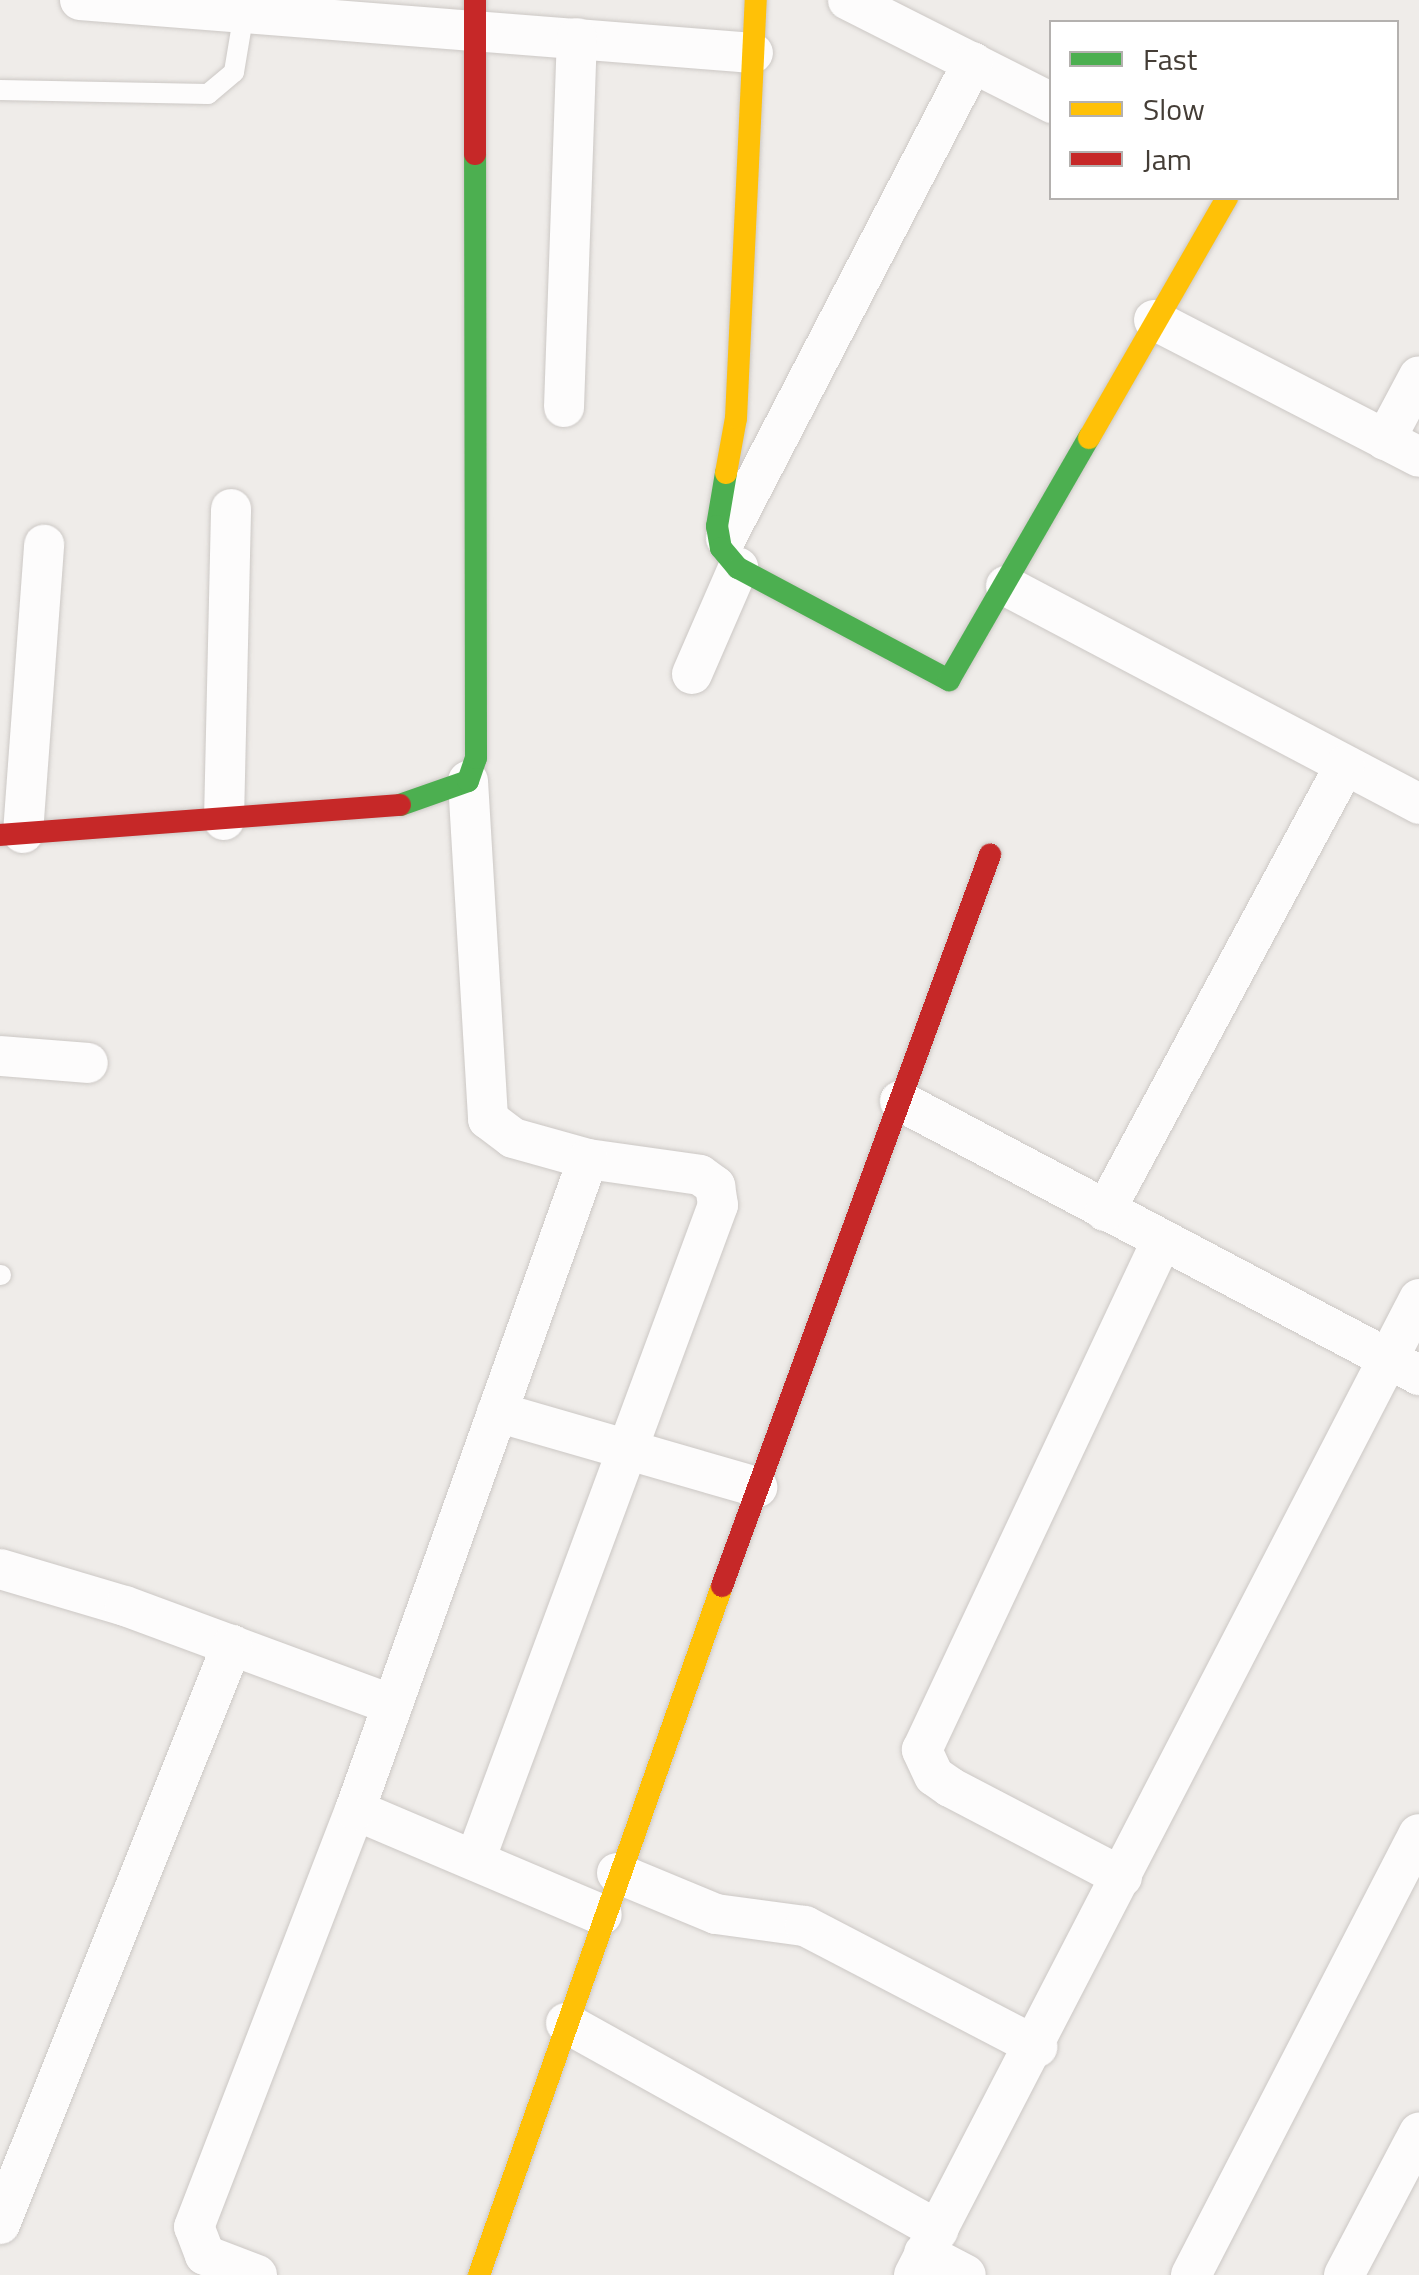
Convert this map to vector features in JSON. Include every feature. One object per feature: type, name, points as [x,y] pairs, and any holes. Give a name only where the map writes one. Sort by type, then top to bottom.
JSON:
[{"type":"street","points":[[80,0],[244,12],[474,14],[577,38],[753,53]]},
{"type":"street","points":[[756,0],[736,418],[717,526],[729,558],[949,680],[1226,200]]},
{"type":"street","points":[[848,0],[1049,101]]},
{"type":"street","points":[[474,14],[476,758],[468,781],[488,1120],[513,1138],[588,1159],[700,1175],[717,1195],[476,1860]]},
{"type":"street","points":[[564,407],[577,38]]},
{"type":"street","points":[[692,674],[729,558],[973,62]]},
{"type":"street","points":[[1154,320],[1402,448],[1419,376]]},
{"type":"street","points":[[224,820],[231,509]]},
{"type":"street","points":[[44,546],[12,834],[420,804],[468,781]]},
{"type":"street","points":[[1006,586],[1419,804]]},
{"type":"street","points":[[1105,1211],[1346,766]]},
{"type":"street","points":[[478,2275],[617,1873],[990,855]]},
{"type":"street","points":[[0,1056],[88,1063]]},
{"type":"street","points":[[900,1101],[1403,1366]]},
{"type":"street","points":[[257,2275],[205,2255],[194,2227],[355,1810],[588,1159]]},
{"type":"street","points":[[1122,1876],[950,1788],[934,1776],[922,1750],[1162,1242]]},
{"type":"street","points":[[926,2253],[1037,2047],[1122,1876],[1403,1366],[1419,1298]]},
{"type":"street","points":[[497,1412],[757,1487]]},
{"type":"street","points":[[0,1569],[392,1704]]},
{"type":"street","points":[[0,2224],[232,1646]]},
{"type":"street","points":[[355,1810],[602,1915]]},
{"type":"street","points":[[1191,2275],[1419,1834]]},
{"type":"street","points":[[617,1873],[716,1914],[805,1926],[1037,2047]]},
{"type":"street","points":[[566,2023],[966,2275]]},
{"type":"street","points":[[1344,2275],[1419,2133]]},
{"type":"lane","points":[[0,90],[208,94],[234,72],[244,12]]},
{"type":"traffic: fast","points":[[400,805],[468,781],[476,758],[475,154]]},
{"type":"traffic: fast","points":[[726,473],[717,526],[721,548],[738,568],[949,680],[1089,438]]},
{"type":"traffic: slow","points":[[726,473],[736,418],[756,0]]},
{"type":"traffic: slow","points":[[1089,438],[1226,200]]},
{"type":"traffic: slow","points":[[479,2275],[722,1586]]},
{"type":"traffic: jam","points":[[475,0],[475,154]]},
{"type":"traffic: jam","points":[[0,835],[400,805]]},
{"type":"traffic: jam","points":[[722,1586],[990,855]]}]
